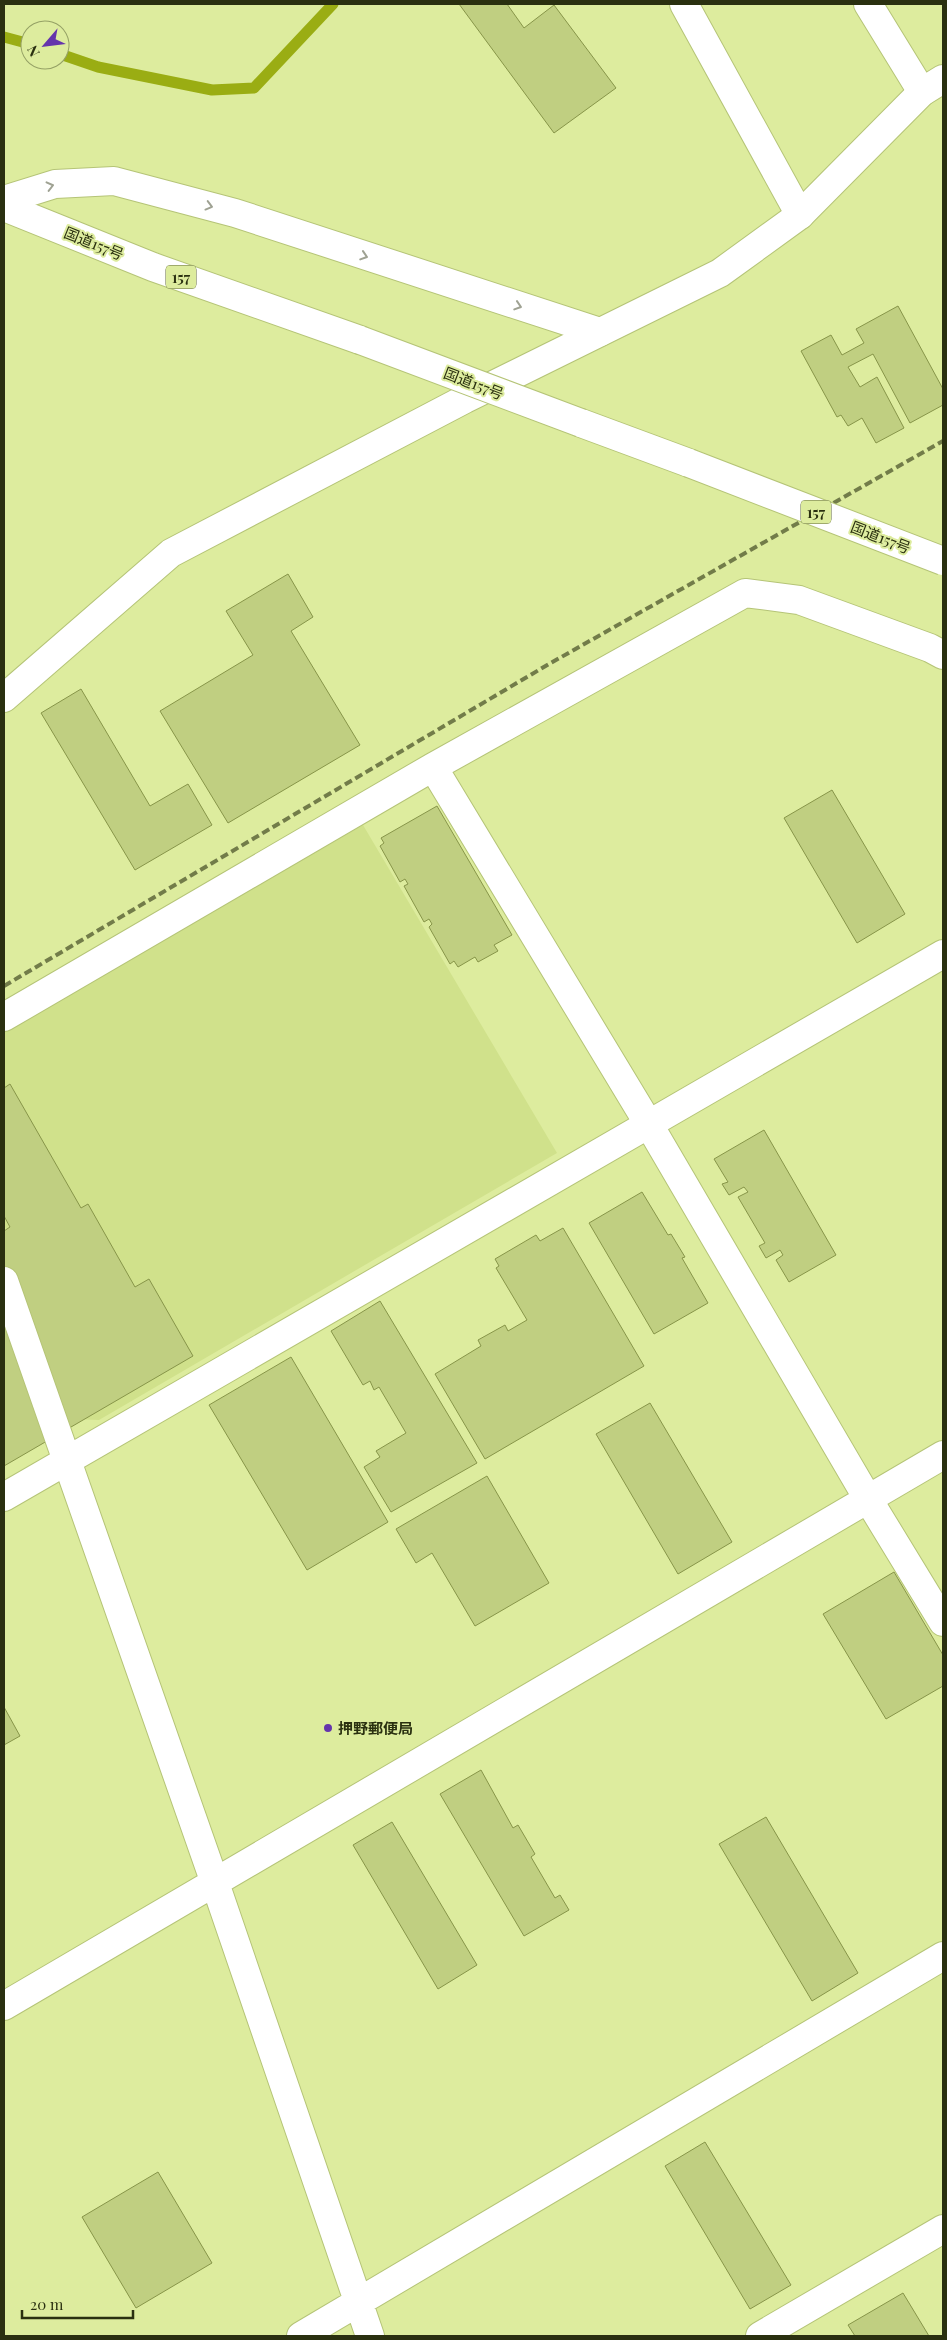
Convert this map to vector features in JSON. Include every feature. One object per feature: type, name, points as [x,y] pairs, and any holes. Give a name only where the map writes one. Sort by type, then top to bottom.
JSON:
[{"type":"main road","points":[[684,4],[800,214]]},
{"type":"main road","points":[[4,698],[171,553],[456,404],[720,273],[800,214],[933,85],[868,4]]},
{"type":"main road","points":[[4,200],[55,184],[114,181],[235,213],[600,332]]},
{"type":"main road","name":"国道157号","points":[[4,207],[153,267],[360,340],[943,560]]},
{"type":"main road","points":[[4,1017],[433,767],[745,593],[799,600],[930,648],[943,655]]},
{"type":"main road","points":[[433,767],[648,1123],[868,1499],[943,1622]]},
{"type":"main road","points":[[4,1497],[943,954]]},
{"type":"main road","points":[[4,1281],[215,1883],[360,2302],[370,2336]]},
{"type":"main road","points":[[4,2006],[943,1455]]},
{"type":"main road","points":[[301,2336],[943,1956]]},
{"type":"main road","points":[[760,2336],[943,2229]]},
{"type":"shaded area","points":[[363,825],[557,1153],[99,1420],[73,1419],[4,1224],[4,1032]]},
{"type":"building","points":[[459,4],[507,4],[524,28],[554,5],[616,88],[554,133]]},
{"type":"building","points":[[898,306],[943,389],[943,405],[910,423],[873,354],[848,367],[860,387],[877,377],[904,428],[876,443],[862,418],[848,426],[841,415],[837,417],[801,351],[831,335],[842,355],[864,343],[856,329]]},
{"type":"building","points":[[288,574],[313,617],[291,631],[360,745],[228,823],[160,711],[253,655],[226,611]]},
{"type":"building","points":[[81,689],[150,806],[188,784],[212,825],[135,870],[41,713]]},
{"type":"building","points":[[832,790],[905,914],[857,943],[784,818]]},
{"type":"building","points":[[437,806],[512,935],[494,945],[498,951],[478,962],[475,957],[458,967],[454,961],[450,964],[429,927],[432,924],[429,919],[424,922],[404,886],[408,884],[405,879],[400,882],[380,846],[384,843],[381,838]]},
{"type":"building","points":[[10,1084],[81,1208],[88,1204],[135,1287],[149,1279],[193,1356],[4,1466],[4,1231],[10,1227],[4,1216],[4,1088]]},
{"type":"building","points":[[764,1130],[836,1255],[789,1282],[776,1260],[783,1255],[780,1250],[766,1258],[759,1246],[765,1243],[738,1197],[748,1192],[744,1187],[729,1195],[722,1184],[728,1182],[714,1159]]},
{"type":"building","points":[[642,1192],[668,1235],[671,1234],[685,1257],[682,1258],[708,1303],[654,1334],[589,1223]]},
{"type":"building","points":[[563,1228],[644,1366],[485,1459],[435,1374],[481,1346],[478,1340],[505,1325],[508,1331],[527,1320],[496,1268],[499,1266],[495,1259],[536,1235],[540,1241]]},
{"type":"building","points":[[380,1301],[477,1463],[391,1512],[364,1467],[380,1457],[376,1451],[406,1433],[379,1387],[374,1390],[370,1381],[363,1385],[331,1331]]},
{"type":"building","points":[[291,1357],[388,1522],[307,1570],[209,1405]]},
{"type":"building","points":[[650,1403],[732,1542],[678,1574],[596,1434]]},
{"type":"building","points":[[487,1476],[549,1583],[475,1626],[432,1553],[416,1563],[396,1529]]},
{"type":"building","points":[[894,1572],[943,1655],[943,1686],[886,1719],[823,1614]]},
{"type":"building","points":[[4,1707],[20,1736],[4,1745]]},
{"type":"building","points":[[481,1770],[513,1828],[518,1825],[535,1854],[531,1857],[555,1898],[560,1895],[569,1910],[524,1936],[440,1794]]},
{"type":"building","points":[[766,1817],[858,1973],[812,2001],[719,1844]]},
{"type":"building","points":[[392,1822],[477,1965],[438,1989],[353,1845]]},
{"type":"building","points":[[705,2142],[791,2285],[750,2309],[665,2166]]},
{"type":"building","points":[[158,2172],[212,2263],[136,2308],[82,2217]]},
{"type":"building","points":[[903,2293],[929,2336],[855,2336],[848,2325]]},
{"type":"waterway","points":[[70,57],[98,67],[212,90],[254,88],[333,4]]},
{"type":"waterway","points":[[4,37],[20,41]]},
{"type":"railway","points":[[4,986],[549,664],[943,441]]},
{"type":"place","name":"押野郵便局","points":[[328,1728]]}]
